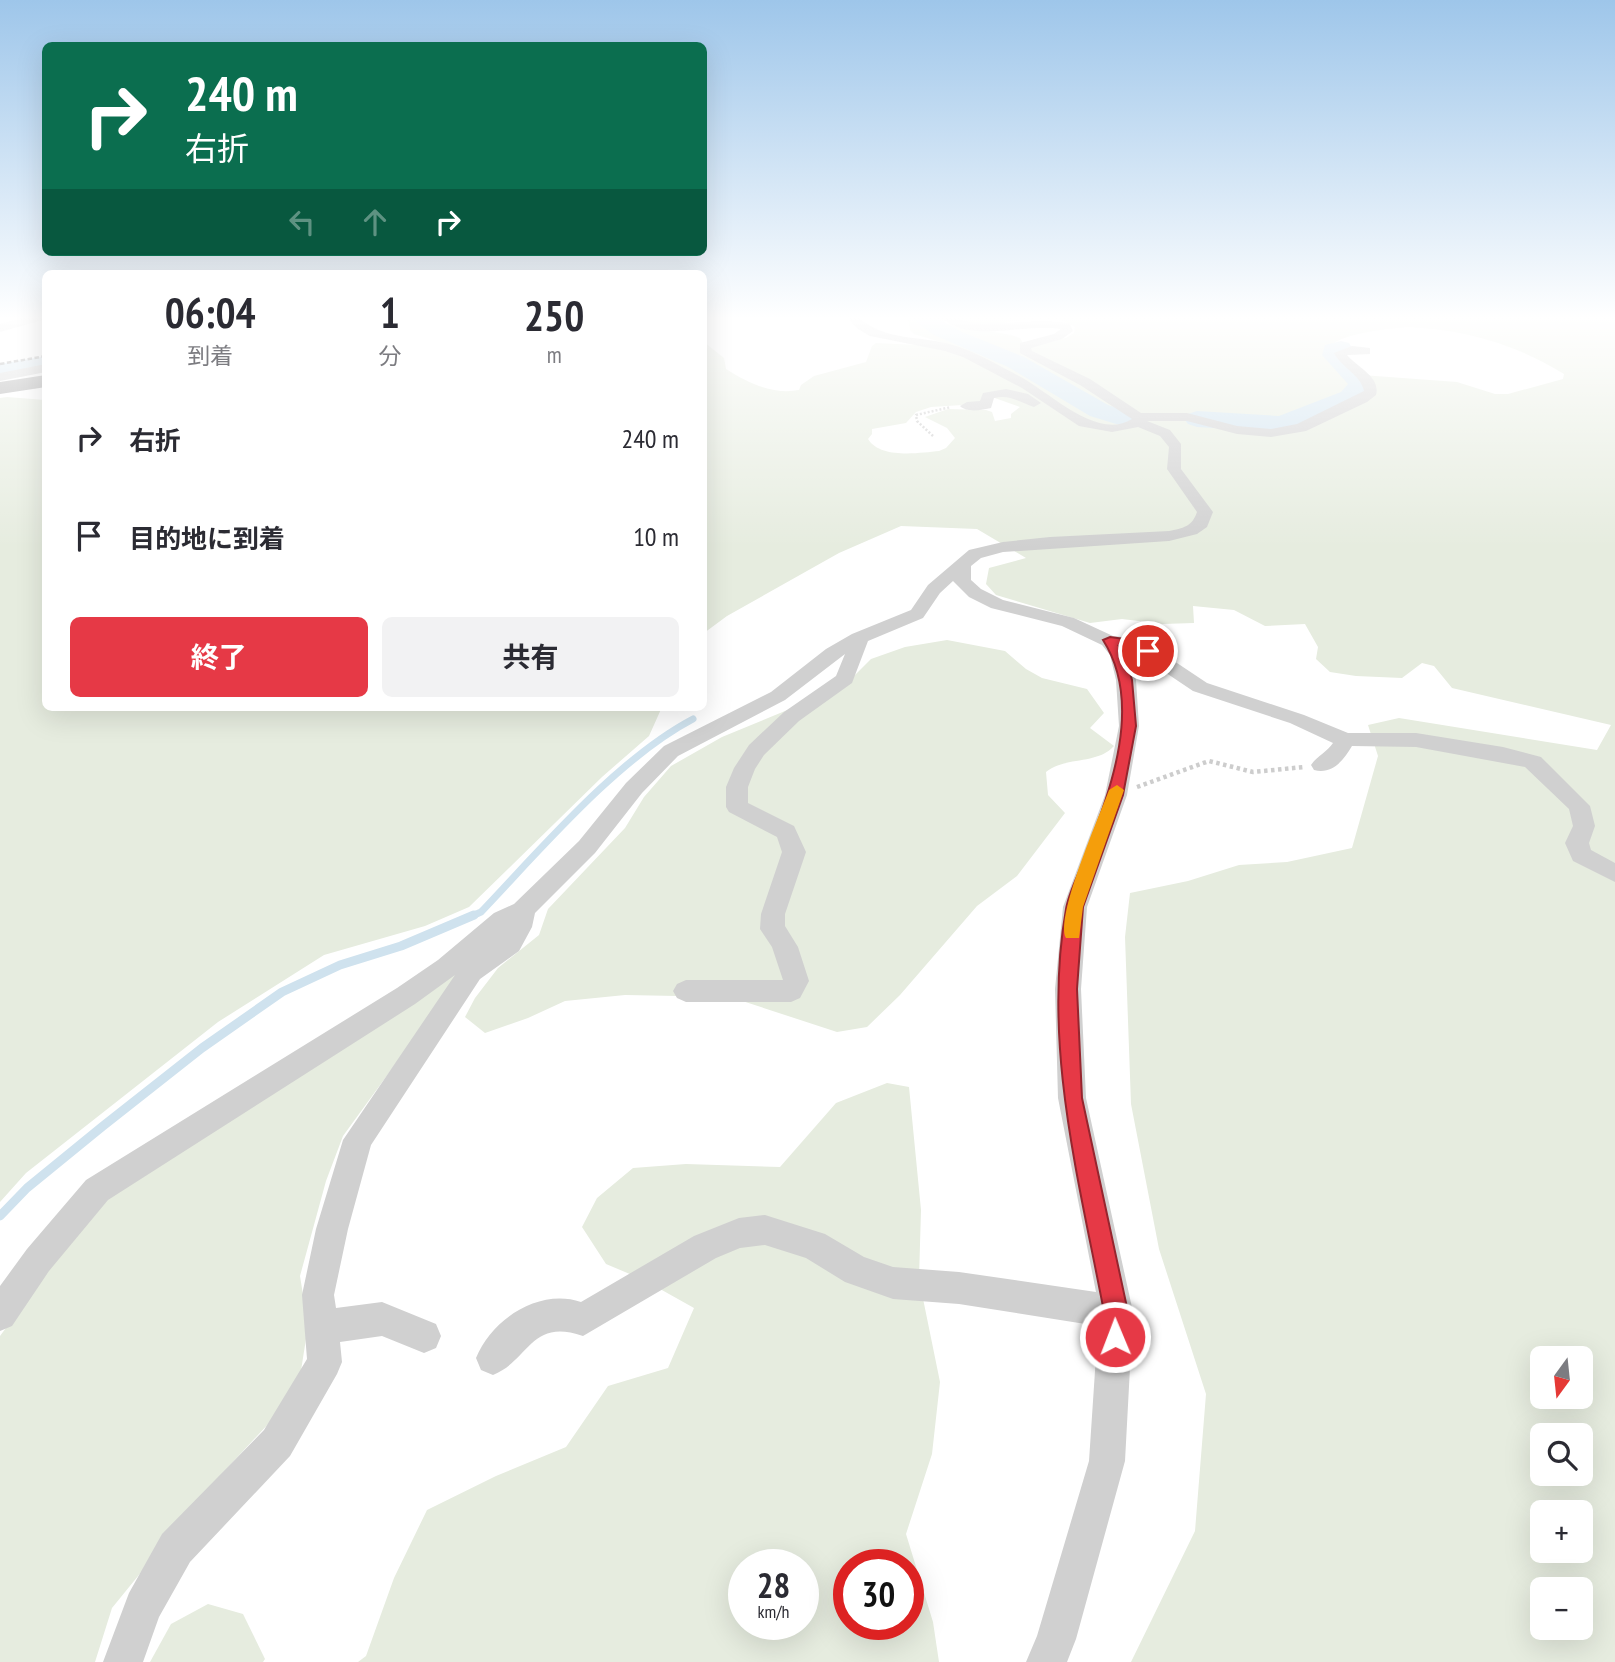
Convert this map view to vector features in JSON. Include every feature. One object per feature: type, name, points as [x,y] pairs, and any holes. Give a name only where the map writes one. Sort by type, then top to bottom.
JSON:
[{"type":"street","points":[[967,406],[986,405],[988,396],[994,394]]},
{"type":"street","points":[[1016,394],[1026,397],[1078,429],[1118,434],[1126,432],[1133,422]]},
{"type":"street","points":[[1039,394],[1062,412],[1082,423],[1104,428],[1133,422],[1187,417],[1237,430],[1271,433],[1301,428],[1368,394]]},
{"type":"street","points":[[0,1314],[38,1260],[97,1191],[405,996],[447,967],[503,920],[523,910],[587,847],[634,788],[671,751],[778,696],[833,653],[859,638],[917,614],[934,589],[975,554],[1003,547],[1050,542],[1169,536],[1191,531],[1201,524],[1205,512],[1174,469],[1176,447],[1173,440],[1157,428],[1133,422],[1099,394]]},
{"type":"street","points":[[963,566],[962,581],[975,593],[997,604],[1068,622],[1110,640],[1134,643],[1200,687],[1297,719],[1345,740],[1416,740],[1503,754],[1533,762],[1579,806],[1584,826],[1577,843],[1581,855],[1615,873]]},
{"type":"street","points":[[686,991],[791,990],[796,981],[790,971],[783,939],[772,929],[773,914],[794,852],[786,832],[737,807],[734,795],[738,776],[770,734],[845,679],[846,669],[860,645],[859,638]]},
{"type":"street","points":[[1046,1662],[1056,1639],[1107,1461],[1116,1312],[1072,1098],[1068,989],[1075,907],[1116,795],[1129,726],[1126,680],[1119,654],[1110,640]]},
{"type":"street","points":[[1322,765],[1336,755],[1345,740]]},
{"type":"street","points":[[123,1662],[143,1608],[176,1548],[277,1443],[325,1362],[318,1295],[332,1229],[358,1140],[471,972],[510,944],[520,927],[523,910]]},
{"type":"street","points":[[493,1358],[528,1321],[568,1314],[583,1319],[705,1247],[739,1233],[765,1230],[814,1245],[856,1271],[893,1283],[959,1288],[1116,1312]]},
{"type":"street","points":[[323,1333],[339,1324],[382,1319],[424,1336]]},
{"type":"path","points":[[933,436],[915,417],[917,413],[967,406]]},
{"type":"path","points":[[1116,795],[1209,761],[1253,772],[1322,765]]},
{"type":"shaded area","points":[[707,394],[1615,394],[1615,1662],[1131,1662],[1195,1531],[1206,1394],[1159,1249],[1131,1104],[1125,937],[1130,893],[1188,881],[1239,865],[1287,862],[1352,848],[1378,756],[1368,725],[1399,718],[1597,750],[1611,725],[1452,688],[1434,666],[1422,663],[1402,678],[1330,672],[1316,659],[1318,647],[1305,624],[1265,626],[1234,610],[1193,606],[1194,623],[1163,624],[1122,619],[1090,623],[996,595],[986,584],[989,568],[1026,558],[977,529],[901,526],[839,553],[727,616],[707,631]],"holes":[[[992,397],[1020,407],[1011,414],[1011,418],[995,421],[992,412],[986,410],[948,409],[925,417],[947,428],[955,438],[939,451],[890,452],[881,450],[868,439],[872,429],[906,423],[916,412],[931,407],[978,404]]]},
{"type":"shaded area","points":[[0,398],[42,400],[42,711],[660,711],[649,736],[602,777],[469,907],[425,926],[324,955],[218,1022],[26,1173],[0,1202]]},
{"type":"shaded area","points":[[947,640],[1005,651],[1026,669],[1042,678],[1087,689],[1104,713],[1090,728],[1114,746],[1099,756],[1063,764],[1046,772],[1048,795],[1065,813],[1017,876],[977,906],[900,995],[867,1027],[837,1032],[730,997],[625,995],[565,1001],[485,1033],[465,1017],[475,998],[498,968],[539,935],[548,909],[625,828],[644,797],[671,766],[722,737],[843,687],[871,659],[905,647]]},
{"type":"shaded area","points":[[489,935],[343,1136],[326,1181],[300,1276],[308,1326],[300,1377],[271,1421],[217,1479],[112,1608],[95,1662],[0,1662],[0,1336],[97,1205]]},
{"type":"shaded area","points":[[887,1083],[909,1087],[921,1210],[919,1279],[940,1382],[932,1454],[906,1534],[911,1549],[833,1549],[833,1640],[924,1640],[924,1593],[933,1622],[939,1662],[358,1662],[366,1656],[394,1578],[427,1510],[496,1476],[566,1447],[608,1386],[668,1368],[694,1308],[644,1280],[606,1264],[582,1227],[597,1198],[633,1168],[686,1164],[780,1167],[836,1103]]},
{"type":"shaded area","points":[[208,1604],[243,1614],[265,1659],[263,1662],[150,1662],[171,1624]]},
{"type":"waterway","points":[[1069,394],[1099,411],[1126,419]]},
{"type":"waterway","points":[[1197,419],[1282,424],[1353,394]]},
{"type":"waterway","points":[[470,917],[481,912],[608,781],[636,757],[693,719]]},
{"type":"waterway","points":[[0,1216],[27,1188],[103,1126],[202,1048],[282,992],[340,965],[401,946],[474,915]]},
{"type":"slow traffic","points":[[1072,934],[1075,907],[1117,790]]},
{"type":"route","points":[[1115,1337],[1116,1312],[1072,1098],[1068,989],[1075,907],[1116,795],[1129,726],[1126,680],[1119,654],[1110,640],[1134,643],[1148,651]]}]
